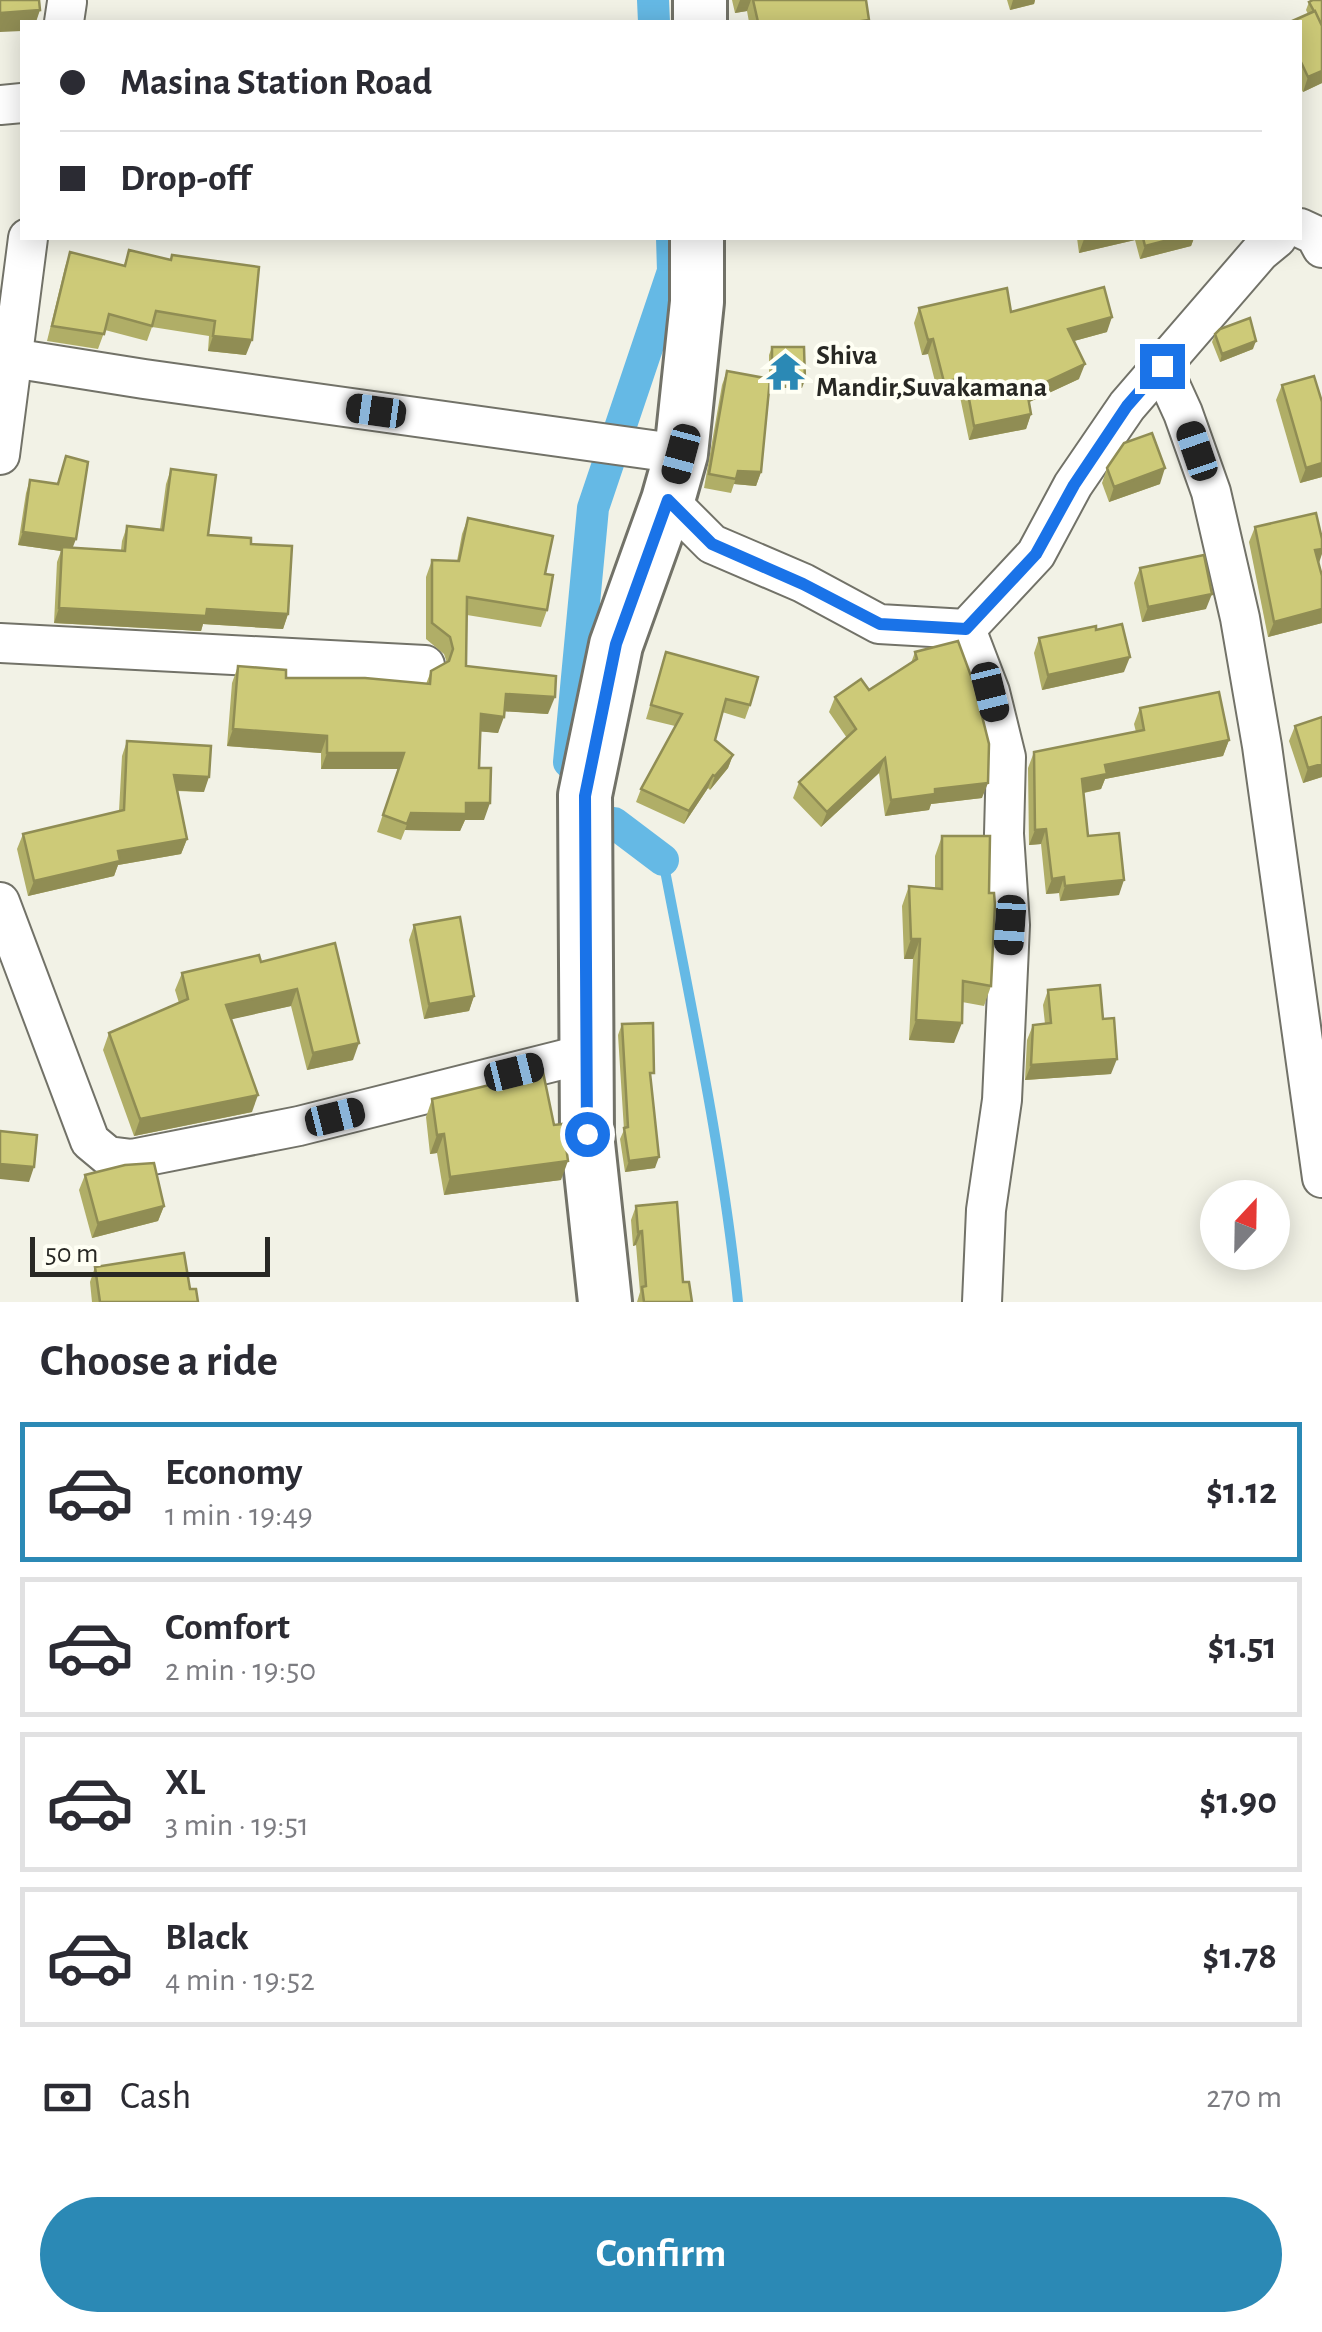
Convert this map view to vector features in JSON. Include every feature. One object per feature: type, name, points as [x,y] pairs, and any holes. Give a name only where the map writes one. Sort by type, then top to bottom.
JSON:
[{"type":"street","points":[[1302,229],[1314,235],[1322,248]]},
{"type":"street","points":[[0,455],[28,240]]},
{"type":"street","points":[[606,1302],[587,1134],[585,796],[616,644],[675,477],[696,302],[697,240]]},
{"type":"street","points":[[966,629],[1036,554],[1074,485],[1127,406],[1275,240]]},
{"type":"street","points":[[12,358],[144,380],[615,444],[675,477],[712,544],[803,584],[880,624],[966,629]]},
{"type":"street","points":[[1162,366],[1211,492],[1240,618],[1262,746],[1322,1178]]},
{"type":"street","points":[[966,629],[990,692],[1006,757],[1004,834],[1010,925],[1002,1100],[986,1210],[982,1302]]},
{"type":"street","points":[[0,643],[425,665]]},
{"type":"street","points":[[0,898],[90,1141],[108,1156],[132,1160],[300,1126],[585,1054]]},
{"type":"building","points":[[0,0],[39,0],[40,10],[0,13]]},
{"type":"building","points":[[753,0],[866,0],[869,20],[758,20]]},
{"type":"building","points":[[1322,0],[1322,26],[1309,2]]},
{"type":"building","points":[[1315,11],[1322,26],[1322,71],[1308,77],[1302,64],[1302,20],[1295,20]]},
{"type":"building","points":[[1144,240],[1168,240],[1145,246]]},
{"type":"building","points":[[129,250],[171,260],[172,255],[259,267],[252,340],[213,336],[215,321],[156,311],[152,326],[109,314],[104,334],[52,326],[70,252],[125,266]]},
{"type":"building","points":[[1104,287],[1112,317],[1068,329],[1085,364],[1027,391],[1031,414],[974,426],[965,377],[944,382],[933,339],[928,340],[919,308],[1007,288],[1011,312]]},
{"type":"building","points":[[1250,318],[1256,341],[1222,354],[1215,334]]},
{"type":"building","name":"Shiva Mandir,Suvakamana","points":[[772,347],[804,347],[805,380],[772,381]]},
{"type":"building","points":[[727,371],[770,379],[761,472],[738,471],[736,479],[709,474]]},
{"type":"building","points":[[1314,376],[1322,402],[1322,463],[1306,468],[1282,385]]},
{"type":"building","points":[[1152,433],[1165,468],[1114,487],[1107,468],[1124,443]]},
{"type":"building","points":[[66,456],[88,462],[76,539],[23,532],[30,480],[58,484]]},
{"type":"building","points":[[171,469],[216,475],[208,535],[251,538],[251,544],[292,546],[288,614],[207,609],[206,616],[59,608],[62,547],[125,551],[127,526],[163,530]]},
{"type":"building","points":[[1316,513],[1322,539],[1322,549],[1315,550],[1322,576],[1322,609],[1274,622],[1255,527]]},
{"type":"building","points":[[468,518],[553,536],[545,574],[553,575],[547,610],[467,597],[466,666],[556,676],[555,697],[506,694],[504,717],[481,714],[479,768],[491,768],[490,803],[466,803],[466,814],[411,813],[407,824],[383,815],[404,753],[327,753],[327,736],[233,729],[238,666],[286,670],[286,678],[365,678],[430,684],[431,671],[449,661],[453,649],[450,637],[432,623],[432,560],[459,561]]},
{"type":"building","points":[[1204,555],[1212,594],[1148,607],[1140,568]]},
{"type":"building","points":[[1122,624],[1130,657],[1048,675],[1039,638]]},
{"type":"building","points":[[958,641],[989,744],[988,783],[935,789],[935,794],[891,800],[885,758],[827,812],[799,782],[856,729],[835,697],[861,679],[869,690],[917,659],[915,652]]},
{"type":"building","points":[[666,652],[758,677],[750,705],[726,699],[715,740],[733,755],[713,775],[689,811],[641,789],[682,714],[651,705]]},
{"type":"building","points":[[1219,692],[1229,740],[1105,765],[1107,774],[1082,779],[1088,836],[1119,833],[1124,880],[1065,886],[1064,877],[1052,879],[1046,829],[1035,830],[1034,752],[1144,730],[1140,708]]},
{"type":"building","points":[[1322,717],[1322,764],[1308,768],[1295,726]]},
{"type":"building","points":[[127,741],[211,746],[209,777],[174,775],[187,839],[118,851],[120,861],[34,881],[23,834],[124,810]]},
{"type":"building","points":[[942,836],[990,836],[989,893],[994,893],[995,905],[991,986],[963,981],[962,1023],[916,1020],[920,939],[911,939],[909,886],[942,889]]},
{"type":"building","points":[[460,917],[474,996],[429,1004],[414,925]]},
{"type":"building","points":[[335,943],[359,1043],[313,1053],[297,989],[226,1005],[258,1095],[140,1119],[109,1033],[188,999],[182,973],[259,955],[261,962]]},
{"type":"building","points":[[1100,985],[1103,1019],[1114,1018],[1117,1059],[1031,1065],[1033,1025],[1051,1023],[1048,990]]},
{"type":"building","points":[[653,1023],[654,1073],[650,1073],[659,1157],[629,1161],[624,1128],[628,1127],[622,1024]]},
{"type":"building","points":[[543,1072],[554,1125],[563,1124],[568,1161],[450,1177],[444,1134],[437,1135],[432,1099]]},
{"type":"building","points":[[0,1131],[37,1135],[34,1167],[0,1164]]},
{"type":"building","points":[[154,1163],[164,1206],[98,1223],[85,1175]]},
{"type":"building","points":[[677,1202],[683,1282],[689,1282],[692,1302],[644,1302],[642,1231],[638,1232],[636,1206]]},
{"type":"building","points":[[184,1253],[190,1289],[196,1289],[198,1302],[100,1302],[95,1267]]},
{"type":"waterway","points":[[653,0],[654,20]]},
{"type":"waterway","points":[[569,762],[593,508],[673,271],[672,240]]},
{"type":"waterway","points":[[614,823],[663,860]]},
{"type":"waterway","points":[[663,860],[715,1136],[738,1302]]},
{"type":"place","name":"Shiva Mandir,Suvakamana","points":[[786,372]]},
{"type":"route","points":[[587,1134],[585,796],[616,644],[668,500],[712,544],[803,584],[880,624],[966,629],[1036,554],[1074,485],[1127,406],[1162,366]]}]
